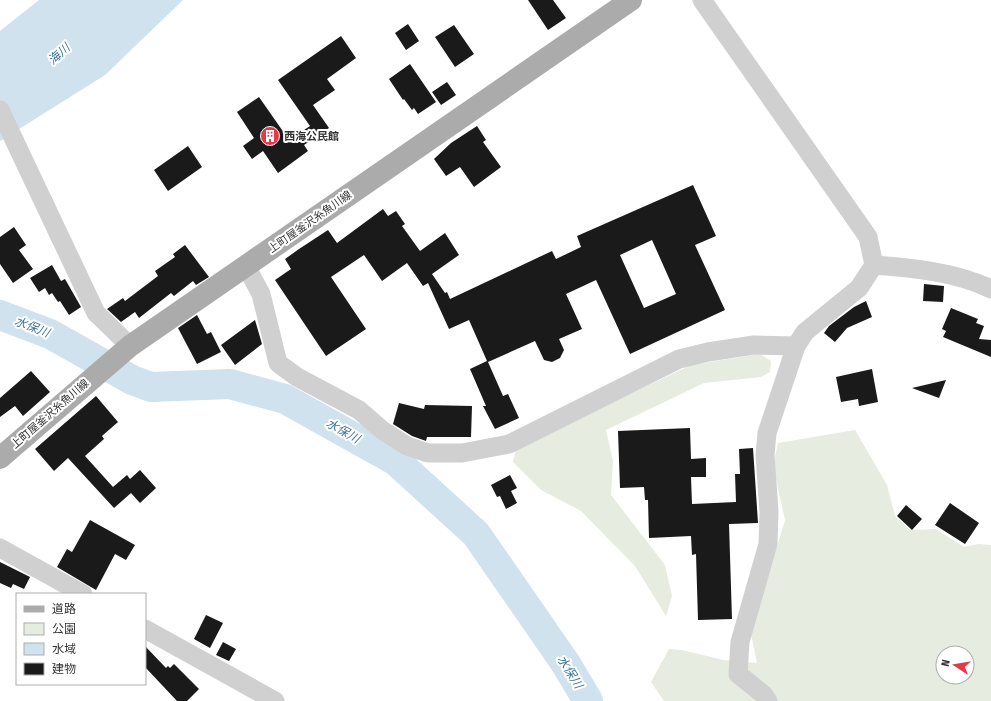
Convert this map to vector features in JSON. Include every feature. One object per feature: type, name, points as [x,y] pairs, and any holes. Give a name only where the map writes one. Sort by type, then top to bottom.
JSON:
[{"type":"main road","name":"上町屋釜沢糸魚川線","points":[[0,458],[26,437],[83,385],[127,349],[631,0]]},
{"type":"street","points":[[702,0],[868,237],[874,265],[859,288],[805,332],[796,346],[766,433],[765,455],[769,512],[768,544],[740,642],[738,674],[764,695],[768,701]]},
{"type":"street","points":[[0,110],[96,313],[127,349]]},
{"type":"street","points":[[874,265],[910,268],[975,282],[991,289]]},
{"type":"street","points":[[246,266],[261,294],[278,364],[359,410],[382,430],[407,446],[428,453],[462,453],[509,444],[679,359],[708,352],[754,345],[796,346]]},
{"type":"street","points":[[0,548],[80,593]]},
{"type":"street","points":[[146,630],[275,701]]},
{"type":"green space","points":[[760,354],[771,361],[770,372],[761,377],[704,383],[606,430],[613,461],[611,495],[665,565],[672,596],[666,616],[635,566],[581,511],[541,490],[513,462],[516,448],[691,365]]},
{"type":"green space","points":[[855,430],[887,485],[895,516],[910,530],[936,529],[964,547],[978,544],[991,545],[991,701],[664,701],[651,682],[669,649],[682,650],[723,660],[757,663],[751,634],[785,520],[773,466],[778,443]]},
{"type":"water","name":"海川","points":[[39,0],[183,0],[105,75],[0,141],[0,31]]},
{"type":"building","points":[[528,0],[553,0],[566,18],[548,30]]},
{"type":"building","points":[[408,24],[419,41],[406,50],[395,33]]},
{"type":"building","points":[[454,25],[474,54],[455,67],[435,37]]},
{"type":"building","points":[[341,36],[356,58],[327,79],[335,90],[313,105],[329,128],[304,145],[308,151],[278,173],[263,151],[252,159],[243,146],[254,138],[237,112],[259,97],[289,140],[310,126],[278,80]]},
{"type":"building","points":[[410,64],[436,102],[418,114],[414,108],[412,110],[404,99],[403,100],[389,79]]},
{"type":"building","points":[[447,82],[456,95],[441,105],[432,92]]},
{"type":"building","points":[[477,126],[486,140],[483,142],[501,167],[474,187],[460,167],[446,176],[434,159],[451,143]]},
{"type":"building","points":[[188,146],[202,167],[168,191],[154,170]]},
{"type":"building","points":[[693,185],[716,236],[695,245],[725,310],[630,354],[596,280],[566,294],[582,329],[559,339],[564,350],[560,358],[552,362],[544,360],[535,341],[488,362],[503,396],[508,394],[519,418],[495,429],[483,406],[486,406],[470,369],[487,361],[469,320],[449,329],[428,283],[423,286],[407,263],[382,281],[364,255],[331,277],[366,329],[326,356],[275,280],[291,269],[285,259],[299,249],[328,230],[337,243],[383,209],[388,216],[396,211],[405,224],[402,226],[420,251],[445,233],[459,255],[432,274],[445,293],[447,292],[450,299],[552,251],[556,259],[581,247],[577,236]],"holes":[[[652,240],[676,294],[644,308],[620,255]]]},
{"type":"building","points":[[14,227],[26,245],[19,250],[33,269],[13,283],[0,264],[0,237]]},
{"type":"building","points":[[185,245],[209,277],[196,285],[193,281],[174,296],[171,293],[139,318],[135,312],[121,322],[107,309],[123,298],[125,301],[158,276],[155,271],[175,257],[173,254]]},
{"type":"building","points":[[52,265],[61,281],[65,279],[81,307],[69,315],[60,301],[58,302],[52,293],[49,295],[45,288],[39,292],[30,278]]},
{"type":"building","points":[[924,284],[944,286],[943,302],[923,301]]},
{"type":"building","points":[[866,301],[872,317],[847,328],[835,342],[824,333],[829,326],[854,307]]},
{"type":"building","points":[[951,308],[978,319],[976,323],[984,326],[979,339],[991,340],[991,357],[943,337],[946,331],[942,329]]},
{"type":"building","points":[[197,315],[207,334],[211,332],[221,352],[197,364],[178,328]]},
{"type":"building","points":[[255,320],[262,344],[235,365],[221,345]]},
{"type":"building","points":[[872,369],[878,402],[859,406],[858,399],[841,402],[836,377]]},
{"type":"building","points":[[31,371],[50,392],[23,416],[15,406],[0,417],[0,398]]},
{"type":"building","points":[[946,380],[939,398],[912,388]]},
{"type":"building","points":[[96,396],[118,422],[102,436],[104,439],[85,456],[113,487],[127,475],[130,479],[140,470],[156,488],[140,503],[131,493],[114,508],[68,458],[54,471],[35,449]]},
{"type":"building","points":[[399,403],[424,409],[425,405],[472,406],[471,437],[427,437],[426,441],[412,436],[393,424]]},
{"type":"building","points":[[690,428],[691,459],[706,458],[706,477],[691,477],[692,504],[736,502],[735,474],[740,474],[739,449],[753,448],[758,523],[729,524],[732,619],[698,620],[696,554],[692,555],[691,536],[649,538],[648,500],[645,500],[644,487],[620,488],[618,431]]},
{"type":"building","points":[[510,475],[517,488],[511,491],[517,503],[506,509],[500,496],[497,497],[491,485]]},
{"type":"building","points":[[950,503],[979,523],[965,544],[935,525]]},
{"type":"building","points":[[906,505],[922,519],[912,530],[897,516]]},
{"type":"building","points":[[90,520],[135,545],[126,560],[115,554],[96,590],[57,567],[67,549],[72,552]]},
{"type":"building","points":[[0,562],[30,577],[24,589],[13,584],[11,588],[0,583]]},
{"type":"building","points":[[206,615],[223,623],[210,648],[194,639]]},
{"type":"building","points":[[223,642],[236,649],[229,661],[216,655]]},
{"type":"building","points":[[146,647],[166,668],[168,666],[170,668],[174,664],[199,689],[187,701],[177,701],[146,668]]},
{"type":"waterway","name":"水保川","points":[[0,315],[50,334],[132,380],[151,387],[230,384],[285,399],[396,461],[476,534],[566,664],[588,701]]},
{"type":"place","name":"西海公民館","points":[[270,136]]}]
